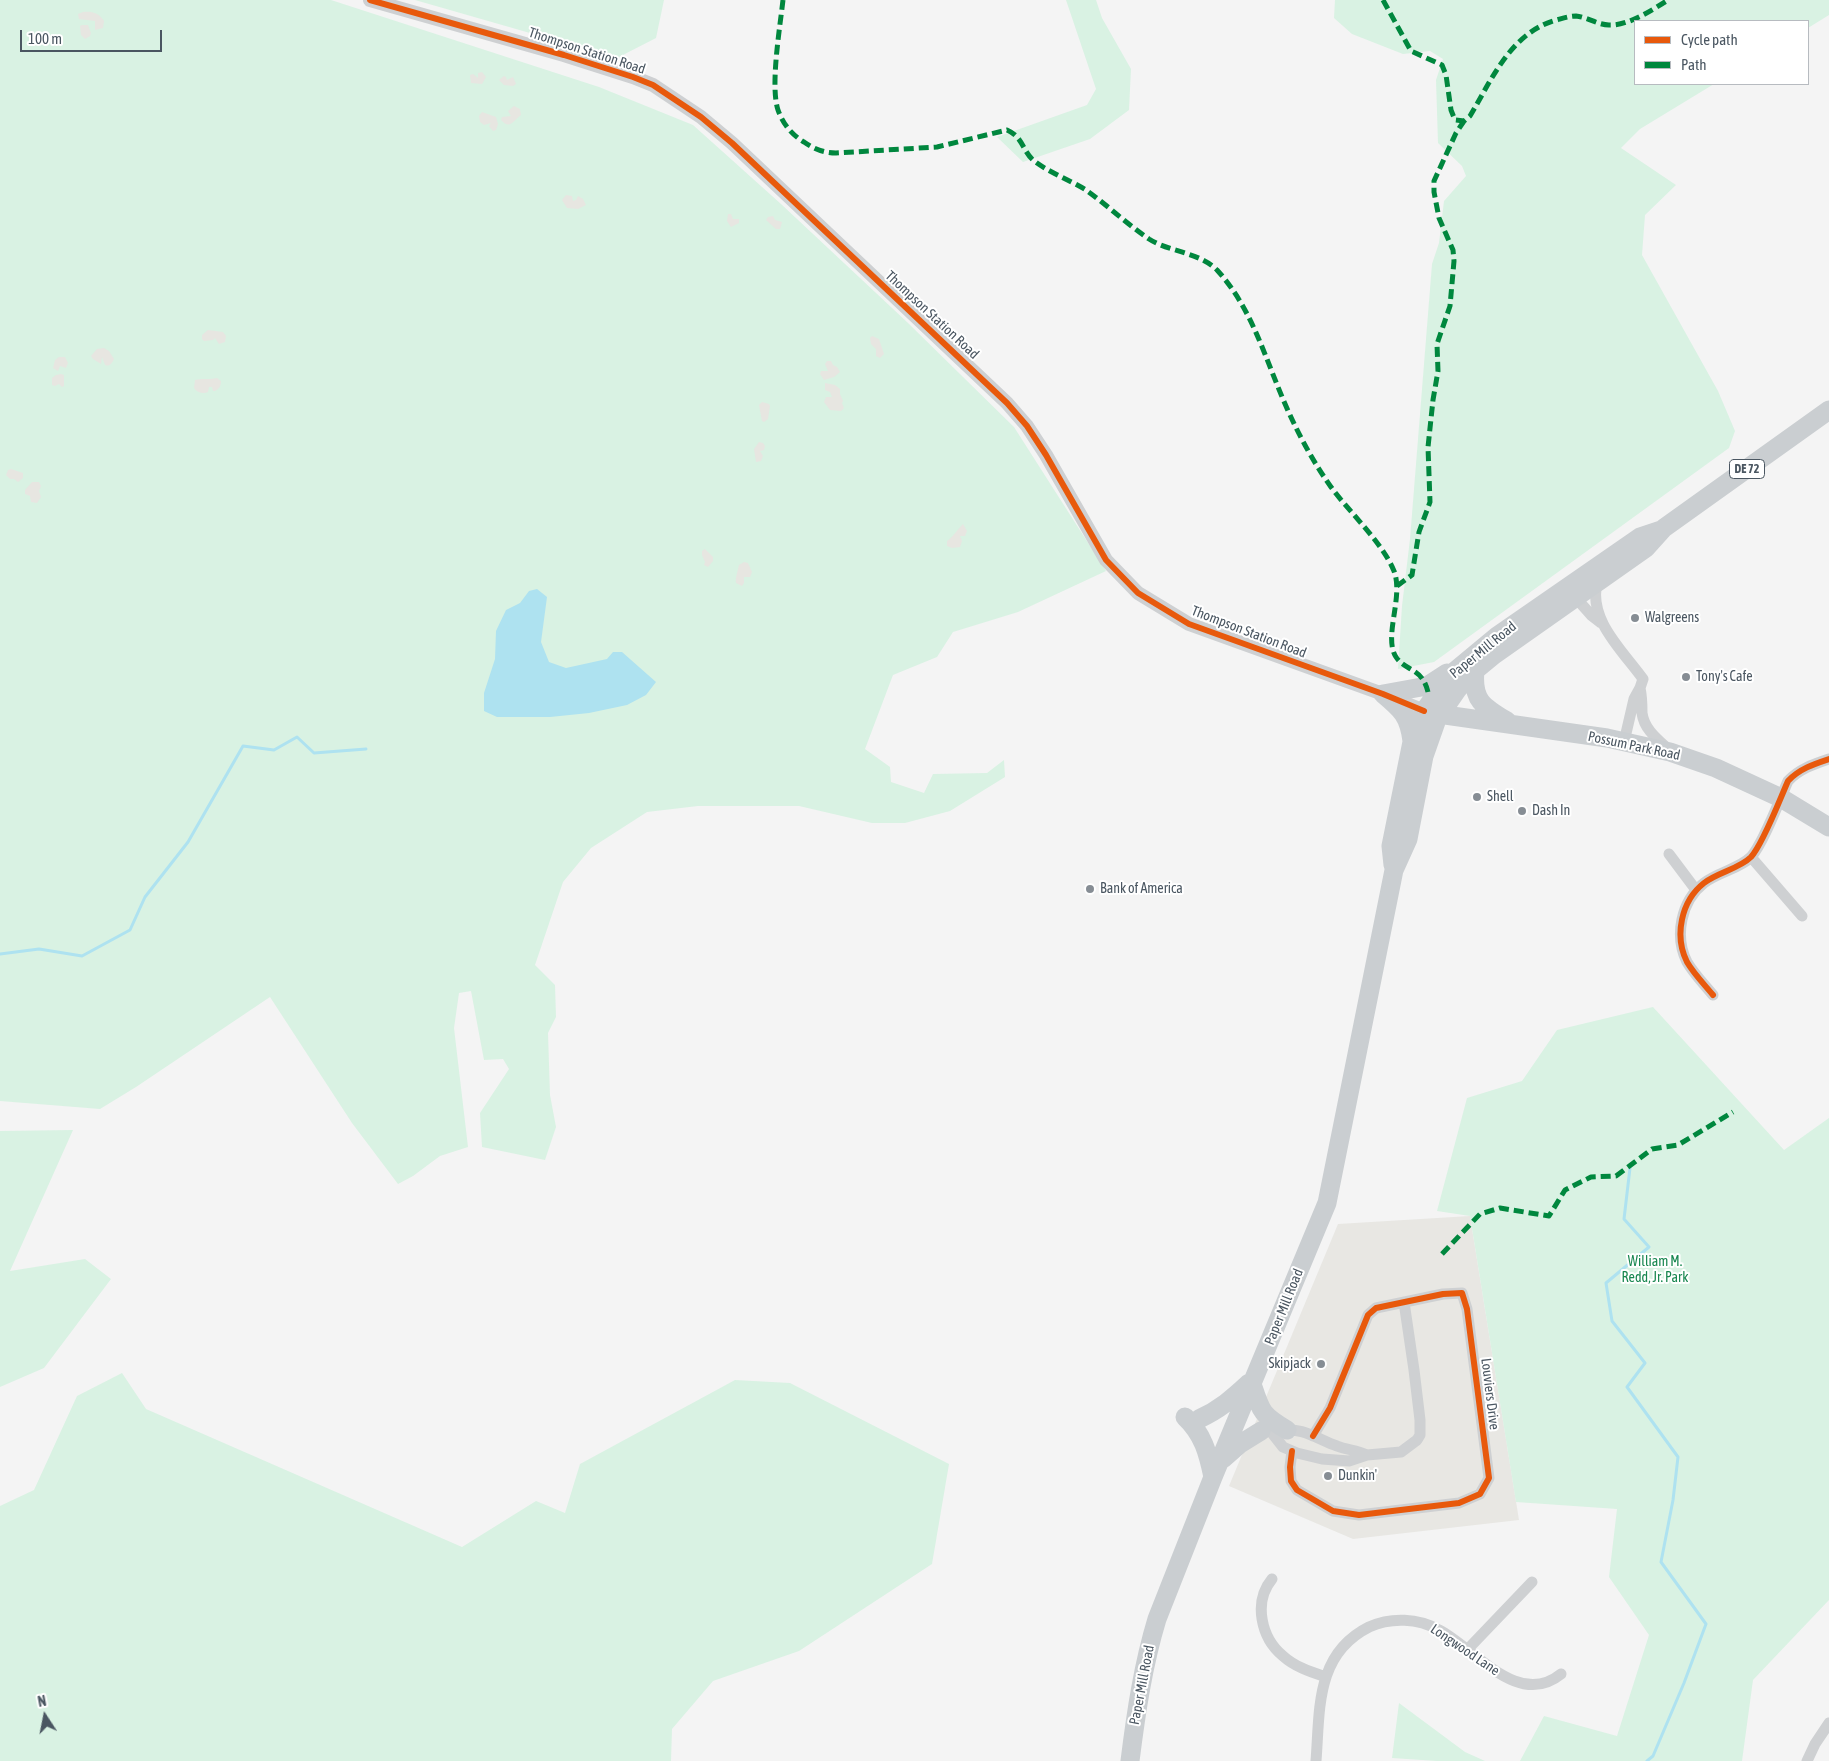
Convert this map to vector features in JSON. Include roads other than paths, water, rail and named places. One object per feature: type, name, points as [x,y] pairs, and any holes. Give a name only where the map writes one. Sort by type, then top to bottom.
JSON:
[{"type":"main road","name":"Paper Mill Road","points":[[1394,870],[1391,846],[1412,743],[1432,713],[1450,675],[1494,655],[1576,598],[1646,548],[1664,528],[1829,410]]},
{"type":"main road","name":"Paper Mill Road","points":[[1473,664],[1497,636],[1640,537],[1664,528]]},
{"type":"main road","points":[[1576,598],[1574,590],[1577,585],[1608,559]]},
{"type":"main road","points":[[1382,694],[1427,686],[1473,664],[1474,686],[1478,699],[1486,708],[1512,724]]},
{"type":"main road","points":[[1382,694],[1395,704],[1408,719],[1412,743]]},
{"type":"main road","name":"Paper Mill Road","points":[[1130,1761],[1138,1698],[1157,1619],[1214,1474],[1326,1203],[1394,870],[1408,839],[1432,713]]},
{"type":"main road","name":"Possum Park Road","points":[[1432,713],[1624,742],[1670,752],[1716,768],[1780,798],[1829,827]]},
{"type":"main road","points":[[1253,1381],[1259,1406],[1268,1419],[1273,1432],[1240,1444],[1224,1458],[1214,1474],[1202,1437],[1192,1418],[1213,1413],[1228,1403],[1253,1381]]},
{"type":"street","name":"Thompson Station Road","points":[[370,0],[610,69],[653,85],[701,117],[732,143],[1007,403],[1027,426],[1046,455],[1106,560],[1138,593],[1189,624],[1432,713]]},
{"type":"street","points":[[1597,583],[1595,602],[1603,624],[1643,679],[1634,699],[1624,742]]},
{"type":"street","points":[[1576,598],[1592,616],[1603,624]]},
{"type":"street","points":[[1640,688],[1643,700],[1642,713],[1646,726],[1670,752]]},
{"type":"street","points":[[1713,995],[1694,973],[1686,960],[1680,931],[1683,914],[1696,890],[1712,877],[1750,857],[1760,843],[1792,776],[1807,767],[1829,759]]},
{"type":"street","points":[[1669,854],[1696,890]]},
{"type":"street","points":[[1750,857],[1802,916]]},
{"type":"street","name":"Louviers Drive","points":[[1292,1451],[1291,1481],[1297,1490],[1333,1511],[1359,1515],[1459,1503],[1480,1494],[1489,1478],[1467,1309],[1462,1293],[1442,1294],[1376,1308],[1368,1314],[1330,1408],[1313,1436]]},
{"type":"street","points":[[1273,1432],[1284,1447],[1292,1451],[1322,1458],[1349,1461],[1367,1456],[1401,1452],[1417,1440],[1420,1435],[1414,1368],[1404,1302]]},
{"type":"street","points":[[1234,1426],[1273,1432],[1302,1432],[1338,1446],[1356,1450],[1367,1456]]},
{"type":"street","points":[[1272,1579],[1261,1598],[1262,1617],[1269,1640],[1276,1650],[1295,1665],[1326,1677]]},
{"type":"street","points":[[1467,1650],[1532,1582]]},
{"type":"street","name":"Longwood Lane","points":[[1316,1761],[1321,1699],[1332,1662],[1346,1644],[1364,1630],[1384,1622],[1408,1620],[1430,1625],[1450,1636],[1500,1674],[1522,1683],[1543,1684],[1550,1682],[1561,1674]]},
{"type":"street","points":[[1807,1761],[1815,1744],[1829,1723]]},
{"type":"water","points":[[537,589],[547,597],[541,642],[549,662],[566,668],[607,659],[613,652],[622,652],[656,682],[646,695],[627,705],[589,713],[550,717],[497,717],[484,711],[484,693],[495,659],[496,631],[506,610],[520,603],[529,591]]},
{"type":"waterway","points":[[0,954],[39,949],[82,956],[130,930],[145,897],[188,842],[243,746],[274,750],[297,737],[314,753],[366,749]]},
{"type":"waterway","points":[[1630,1168],[1624,1219],[1649,1247],[1606,1283],[1612,1321],[1645,1363],[1627,1387],[1678,1457],[1673,1500],[1661,1562],[1706,1624],[1684,1683],[1653,1756],[1647,1761]]},
{"type":"place","name":"Walgreens","points":[[1635,618]]},
{"type":"place","name":"Tony's Cafe","points":[[1686,677]]},
{"type":"place","name":"Shell","points":[[1477,797]]},
{"type":"place","name":"Dash In","points":[[1522,811]]},
{"type":"place","name":"Bank of America","points":[[1090,889]]},
{"type":"place","name":"Skipjack","points":[[1321,1364]]},
{"type":"place","name":"Dunkin'","points":[[1328,1476]]},
{"type":"park label","name":"William M. Redd, Jr. Park","points":[[1655,1270]]}]
